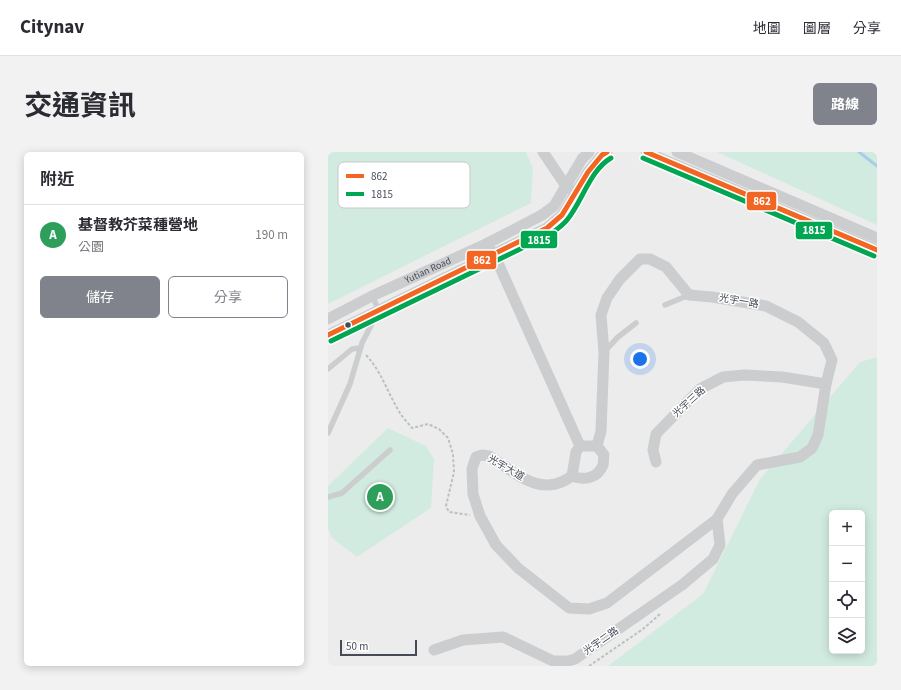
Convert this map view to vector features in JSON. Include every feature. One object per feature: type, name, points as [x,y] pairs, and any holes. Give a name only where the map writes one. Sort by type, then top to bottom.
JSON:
[{"type":"street","points":[[543,152],[566,186],[576,192]]},
{"type":"street","name":"Yutian Road","points":[[328,319],[372,296],[486,244],[542,215],[554,206],[582,159],[589,152]]},
{"type":"street","name":"Yutian Road","points":[[328,336],[547,228],[562,215],[588,172],[602,155],[607,152]]},
{"type":"street","points":[[646,152],[877,250]]},
{"type":"street","points":[[677,152],[877,238]]},
{"type":"street","points":[[486,244],[494,254],[580,446]]},
{"type":"street","points":[[597,446],[601,431],[604,352],[601,315],[604,304],[620,279],[640,259],[650,259],[666,267],[689,295]]},
{"type":"street","name":"光宇一路","points":[[689,295],[712,297],[766,306],[798,322],[824,343],[832,360],[826,384],[818,435],[812,448],[800,457],[757,465],[732,494],[717,519]]},
{"type":"street","name":"光宇三路","points":[[656,462],[654,450],[656,434],[700,389],[723,377],[744,375],[782,377],[826,384]]},
{"type":"street","points":[[580,446],[597,446],[604,455],[603,465],[597,474],[591,477],[579,479],[572,476],[576,452],[580,446]]},
{"type":"street","name":"光宇大道","points":[[572,476],[558,484],[546,486],[532,483],[489,456],[482,455],[476,457],[472,470],[473,494],[480,516],[496,544],[518,568],[569,608],[589,609],[607,603],[717,519]]},
{"type":"street","name":"光宇二路","points":[[434,650],[463,640],[503,637],[553,661],[568,661],[575,659],[682,585],[713,560],[720,545],[717,519]]},
{"type":"lane","points":[[665,305],[689,295]]},
{"type":"lane","points":[[328,433],[350,384],[360,348],[379,310],[372,296]]},
{"type":"lane","points":[[604,352],[618,337],[636,323]]},
{"type":"lane","points":[[328,369],[352,349],[360,348]]},
{"type":"lane","points":[[328,497],[342,493],[390,450]]},
{"type":"path","points":[[360,348],[371,360],[385,382],[400,413],[412,428],[428,424],[439,429],[448,438],[453,454],[454,472],[446,506],[449,512],[480,516]]},
{"type":"green space","points":[[328,152],[526,152],[533,168],[531,203],[328,304]]},
{"type":"green space","points":[[717,152],[877,152],[877,225]]},
{"type":"green space","points":[[877,357],[877,666],[608,666],[703,594],[760,479],[860,362]]},
{"type":"green space","points":[[388,428],[426,446],[434,459],[431,508],[357,557],[332,538],[328,528],[328,486]]},
{"type":"waterway","points":[[859,152],[877,166]]},
{"type":"transit line","name":"862","points":[[328,335],[547,228],[562,215],[588,172],[602,155],[607,152]]},
{"type":"transit line","name":"862","points":[[646,152],[877,250]]},
{"type":"transit line","name":"1815","points":[[331,341],[551,234],[567,220],[597,170],[611,158]]},
{"type":"transit line","name":"1815","points":[[643,158],[874,256]]},
{"type":"place","name":"基督教芥菜種營地","points":[[380,497]]}]
